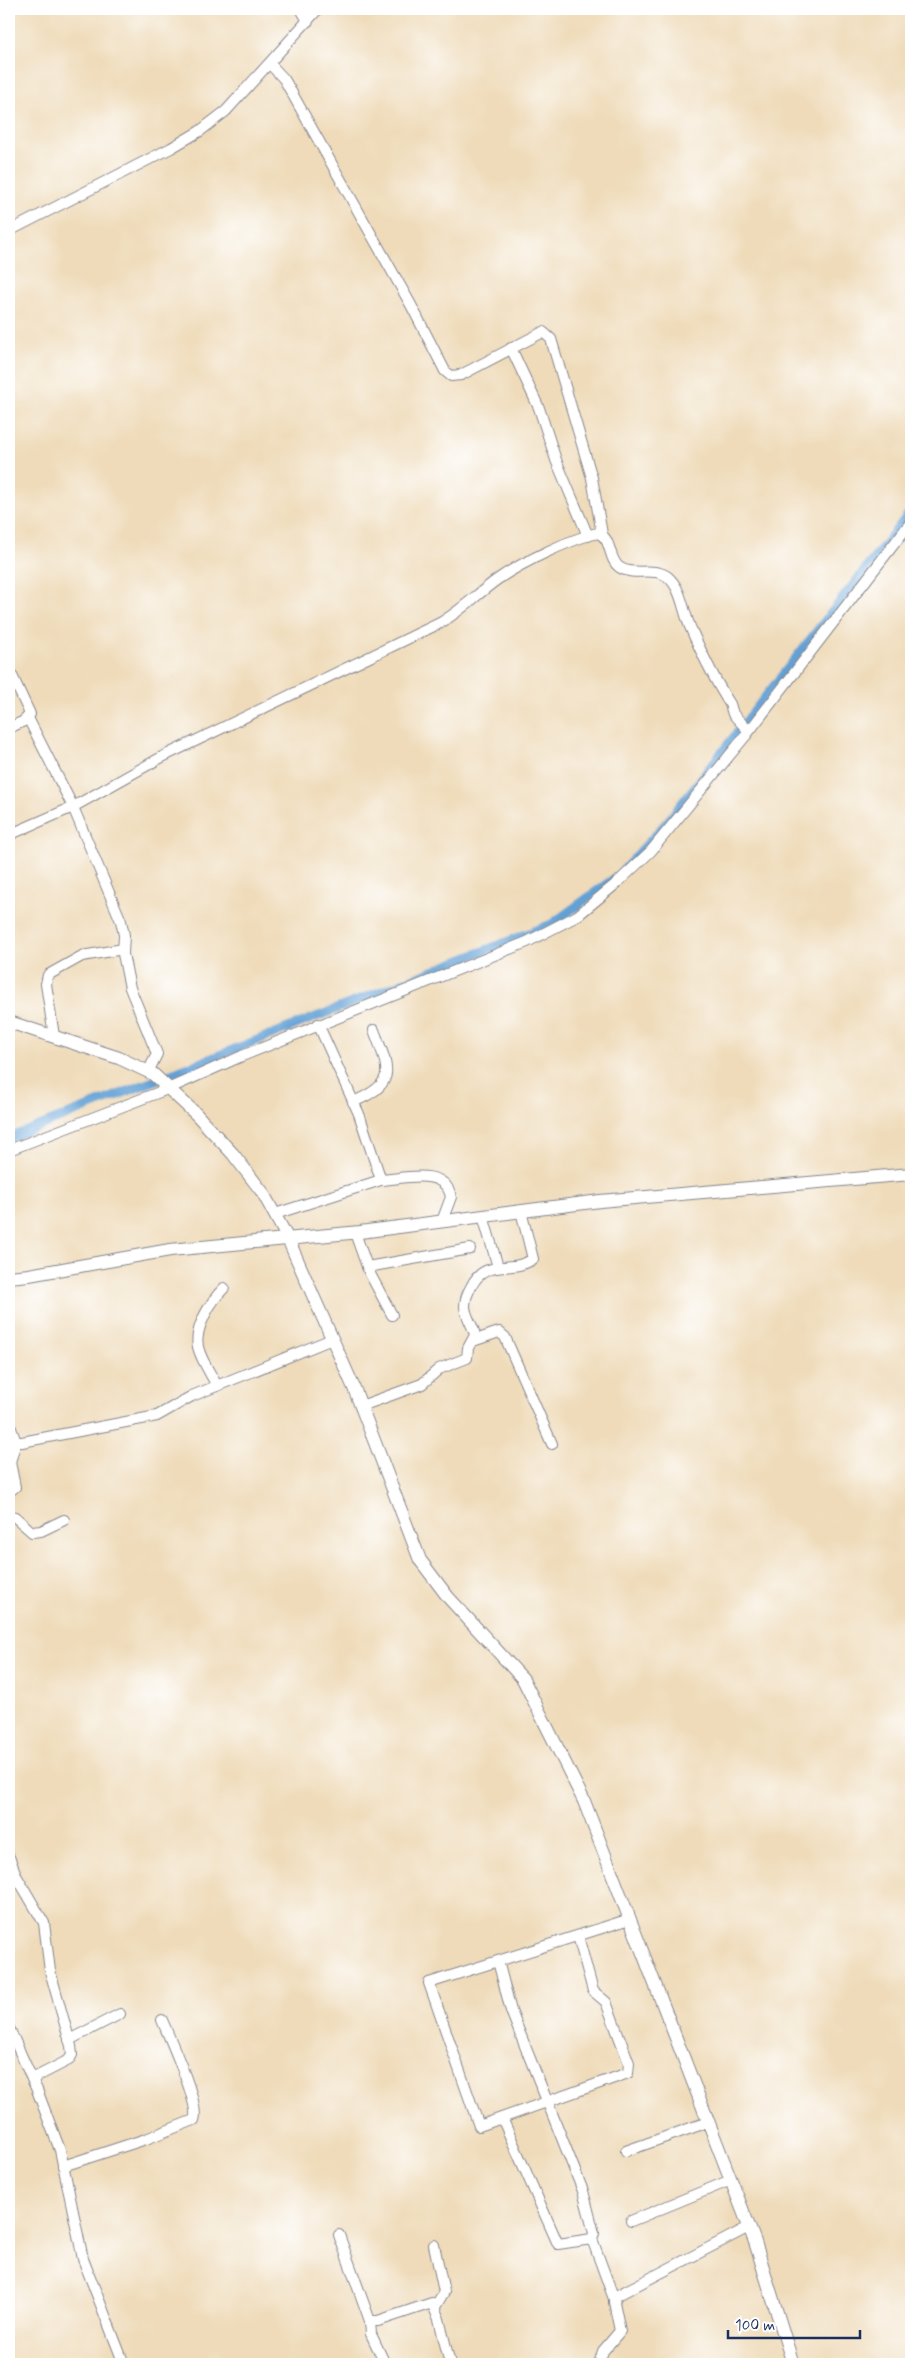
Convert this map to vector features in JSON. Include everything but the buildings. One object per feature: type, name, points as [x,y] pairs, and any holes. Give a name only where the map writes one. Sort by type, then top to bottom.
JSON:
[{"type":"street","points":[[301,9],[308,21]]},
{"type":"street","points":[[9,232],[200,131],[226,111],[318,9]]},
{"type":"street","points":[[273,60],[445,371],[450,376],[461,375],[543,332],[551,339],[585,460],[592,478],[602,534],[619,567],[624,570],[659,572],[667,576],[673,583],[679,594],[691,629],[730,704],[733,714],[747,732]]},
{"type":"street","points":[[511,348],[539,408],[556,460],[588,536]]},
{"type":"street","points":[[9,1150],[318,1024],[527,942],[577,916],[617,883],[651,851],[747,732],[911,522]]},
{"type":"street","points":[[9,835],[73,807],[162,757],[440,624],[508,572],[531,559],[588,536],[598,533],[602,534]]},
{"type":"street","points":[[9,670],[28,708],[28,718],[73,807],[121,921],[124,935],[123,948],[130,988],[157,1054],[150,1073]]},
{"type":"street","points":[[9,728],[28,718]]},
{"type":"street","points":[[54,1036],[46,984],[48,975],[82,956],[123,948]]},
{"type":"street","points":[[9,1022],[120,1058],[150,1073],[166,1086],[233,1154],[263,1193],[288,1239],[361,1406],[420,1560],[448,1597],[523,1679],[584,1801],[749,2227],[793,2364]]},
{"type":"street","points":[[318,1024],[364,1127],[381,1180]]},
{"type":"street","points":[[353,1102],[376,1092],[383,1083],[385,1059],[374,1030]]},
{"type":"street","points":[[9,1277],[170,1250],[355,1233],[600,1200],[911,1174]]},
{"type":"street","points":[[275,1214],[381,1180],[432,1176],[447,1186],[451,1196],[442,1221]]},
{"type":"street","points":[[361,1406],[422,1384],[439,1369],[465,1360],[468,1355],[468,1348],[473,1341],[474,1330],[465,1308],[466,1297],[474,1281],[481,1272],[524,1263],[533,1259],[521,1211]]},
{"type":"street","points":[[483,1216],[498,1267]]},
{"type":"street","points":[[355,1233],[367,1267],[392,1315]]},
{"type":"street","points":[[367,1267],[470,1250]]},
{"type":"street","points":[[217,1386],[198,1349],[198,1335],[212,1302],[224,1288]]},
{"type":"street","points":[[473,1341],[499,1332],[505,1337],[552,1444]]},
{"type":"street","points":[[16,1442],[28,1442],[109,1424],[143,1419],[167,1411],[192,1396],[332,1339]]},
{"type":"street","points":[[9,1423],[16,1442],[10,1462],[15,1487],[9,1492]]},
{"type":"street","points":[[9,1516],[15,1517],[32,1532],[41,1531],[64,1520]]},
{"type":"street","points":[[9,1857],[17,1876],[44,1923],[50,1971],[72,2057],[32,2079]]},
{"type":"street","points":[[578,1936],[593,1990],[606,2002],[630,2069],[628,2073],[620,2078],[479,2126],[429,1983],[498,1961],[578,1936],[630,1920]]},
{"type":"street","points":[[498,1961],[511,2011],[583,2191],[594,2233],[592,2239],[614,2299],[620,2331],[603,2351],[599,2364]]},
{"type":"street","points":[[69,2040],[120,2014]]},
{"type":"street","points":[[64,2166],[146,2139],[194,2120],[196,2111],[188,2084],[162,2020]]},
{"type":"street","points":[[9,2028],[44,2107],[64,2166],[83,2258],[124,2364]]},
{"type":"street","points":[[502,2118],[558,2244],[592,2239]]},
{"type":"street","points":[[626,2151],[708,2122]]},
{"type":"street","points":[[631,2221],[731,2180]]},
{"type":"street","points":[[614,2299],[619,2293],[749,2227]]},
{"type":"street","points":[[340,2235],[370,2321],[371,2334],[385,2364]]},
{"type":"street","points":[[434,2245],[444,2292],[434,2307]]},
{"type":"street","points":[[370,2321],[392,2316],[428,2302],[432,2303],[450,2364]]},
{"type":"waterway","points":[[9,1138],[552,924],[619,875],[667,822],[911,511]]}]
